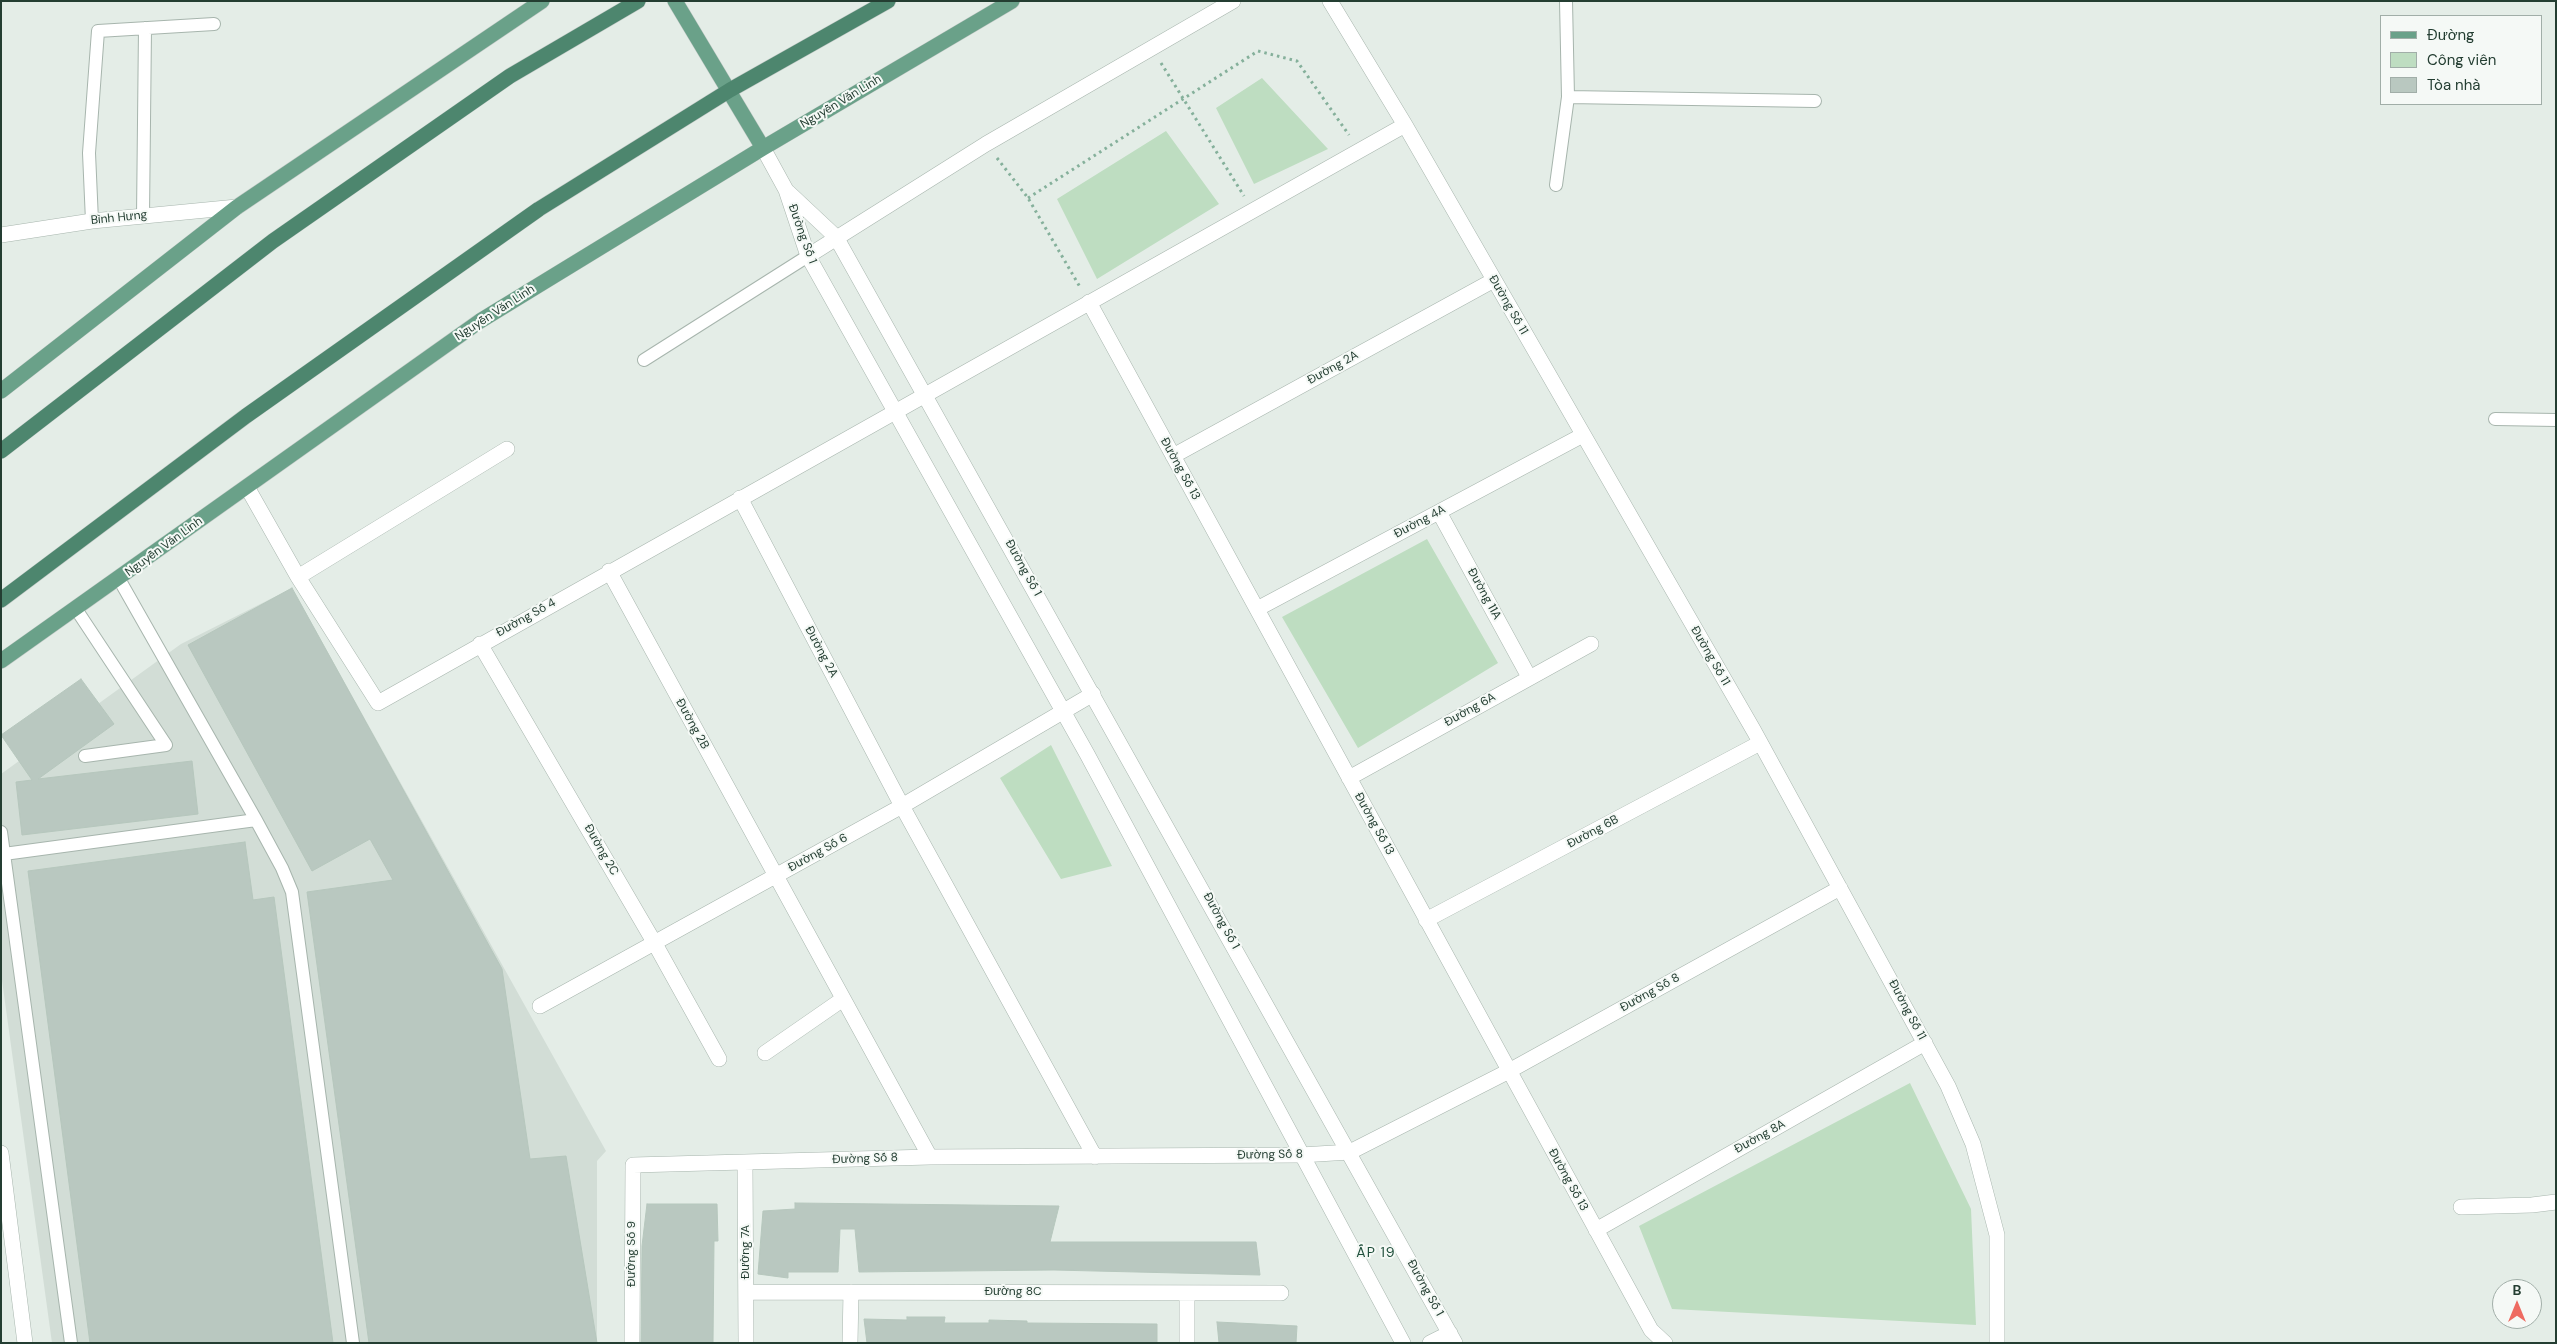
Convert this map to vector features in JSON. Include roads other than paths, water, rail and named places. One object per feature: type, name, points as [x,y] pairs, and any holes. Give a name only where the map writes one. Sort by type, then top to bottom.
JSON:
[{"type":"highway","points":[[1,451],[281,236],[510,76],[638,1]]},
{"type":"highway","points":[[1,600],[246,416],[546,204],[730,90],[888,1]]},
{"type":"main road","points":[[1,391],[238,207],[542,1]]},
{"type":"main road","points":[[675,1],[763,148]]},
{"type":"main road","name":"Nguyễn Văn Linh","points":[[1,660],[119,579],[480,321],[763,148],[1012,1]]},
{"type":"street","points":[[808,256],[986,144],[1233,1]]},
{"type":"street","name":"Đường Số 11","points":[[1330,1],[1405,125],[1760,743],[1948,1086],[1973,1144],[1997,1235],[1998,1343]]},
{"type":"street","name":"Đường Số 4","points":[[247,487],[298,576],[378,703],[609,571],[1405,125]]},
{"type":"street","name":"Đường Số 1","points":[[763,148],[786,190],[808,256],[1062,710],[1403,1343]]},
{"type":"street","name":"Đường Số 1","points":[[786,190],[836,237],[1350,1152],[1452,1338]]},
{"type":"street","name":"Bình Hưng","points":[[1,235],[92,221],[238,207]]},
{"type":"street","name":"Đường 2A","points":[[1173,456],[1494,280]]},
{"type":"street","name":"Đường Số 13","points":[[1089,302],[1651,1330],[1665,1343]]},
{"type":"street","name":"Đường 4A","points":[[1257,610],[1583,434]]},
{"type":"street","points":[[298,576],[507,449]]},
{"type":"street","name":"Đường 2A","points":[[740,498],[902,806],[1095,1157]]},
{"type":"street","name":"Đường 11A","points":[[1439,512],[1529,677]]},
{"type":"street","name":"Đường 2B","points":[[609,571],[930,1157]]},
{"type":"street","name":"Đường 2C","points":[[480,644],[654,942],[719,1059]]},
{"type":"street","name":"Đường 6A","points":[[1349,778],[1591,644]]},
{"type":"street","name":"Đường Số 6","points":[[540,1006],[902,806],[1062,710],[1093,694]]},
{"type":"street","name":"Đường 6B","points":[[1426,920],[1760,743]]},
{"type":"street","name":"Đường Số 8","points":[[633,1165],[930,1157],[1301,1155],[1350,1152],[1509,1071],[1840,888]]},
{"type":"street","points":[[765,1053],[843,999]]},
{"type":"street","name":"Đường 8A","points":[[1596,1230],[1925,1044]]},
{"type":"street","points":[[1,1154],[26,1343]]},
{"type":"street","name":"Đường 7A","points":[[746,1162],[746,1343]]},
{"type":"street","name":"Đường Số 9","points":[[632,1343],[633,1165]]},
{"type":"street","points":[[2461,1207],[2532,1205],[2556,1202]]},
{"type":"street","name":"Đường 8C","points":[[746,1292],[1281,1293]]},
{"type":"street","points":[[850,1343],[851,1292]]},
{"type":"street","points":[[1187,1293],[1187,1343]]},
{"type":"street","points":[[1430,1343],[1452,1338]]},
{"type":"lane","points":[[1556,185],[1568,96],[1566,1]]},
{"type":"lane","points":[[92,221],[89,153],[98,31],[214,24]]},
{"type":"lane","points":[[142,216],[145,28]]},
{"type":"lane","points":[[1568,96],[1816,101]]},
{"type":"lane","points":[[644,360],[808,256]]},
{"type":"lane","points":[[2495,419],[2556,420]]},
{"type":"lane","points":[[119,579],[256,820],[282,868],[292,892],[353,1343]]},
{"type":"lane","points":[[76,609],[166,745],[85,756]]},
{"type":"lane","points":[[4,854],[256,820]]},
{"type":"lane","points":[[1,832],[71,1343]]},
{"type":"district","name":"ẤP 19","points":[[1376,1253]]}]
